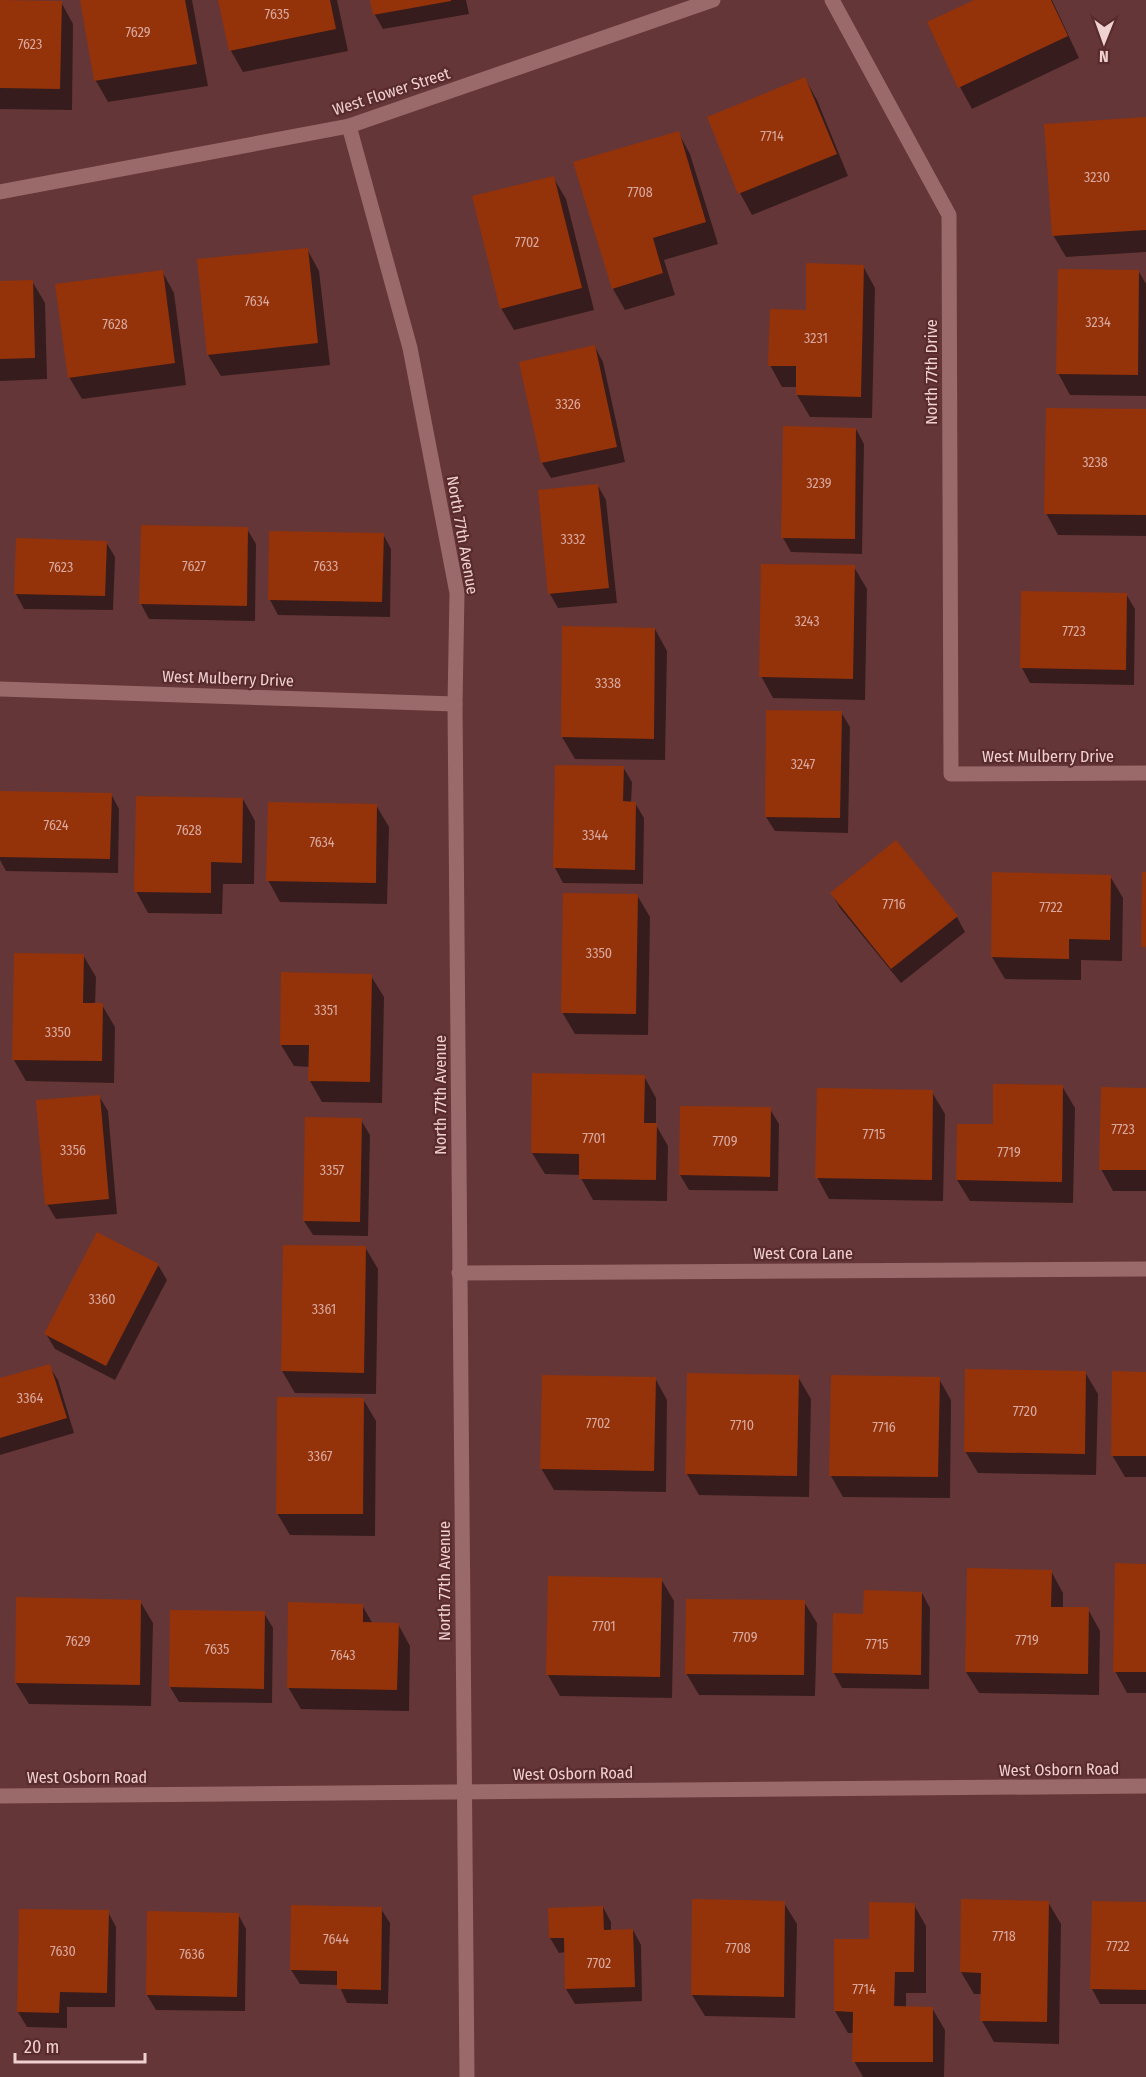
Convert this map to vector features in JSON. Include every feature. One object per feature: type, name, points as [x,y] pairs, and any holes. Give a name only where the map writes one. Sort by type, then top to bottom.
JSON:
[{"type":"street","name":"West Flower Street","points":[[0,192],[349,126],[713,0]]},
{"type":"street","name":"North 77th Drive","points":[[832,0],[949,214],[951,774]]},
{"type":"street","name":"North 77th Avenue","points":[[349,126],[410,348],[457,593],[455,704],[467,2077]]},
{"type":"street","name":"West Mulberry Drive","points":[[0,689],[455,704]]},
{"type":"street","name":"West Mulberry Drive","points":[[951,774],[1146,773]]},
{"type":"street","name":"West Cora Lane","points":[[459,1273],[1146,1269]]},
{"type":"street","name":"West Osborn Road","points":[[0,1796],[1146,1786]]},
{"type":"building","points":[[0,0],[62,1],[60,89],[0,88]]},
{"type":"building","points":[[80,0],[185,0],[197,64],[94,81]]},
{"type":"building","points":[[218,0],[330,0],[336,29],[229,51]]},
{"type":"building","points":[[370,0],[451,0],[451,1],[373,15]]},
{"type":"building","points":[[974,0],[1051,0],[1068,36],[958,88],[927,22]]},
{"type":"building","points":[[805,77],[837,154],[738,194],[707,117]]},
{"type":"building","points":[[1146,117],[1146,230],[1052,236],[1044,124]]},
{"type":"building","points":[[679,131],[706,222],[653,238],[663,273],[612,289],[573,162]]},
{"type":"building","points":[[554,176],[582,288],[500,309],[472,196]]},
{"type":"building","points":[[308,248],[318,343],[207,355],[197,259]]},
{"type":"building","points":[[806,263],[864,265],[861,397],[796,395],[796,366],[768,366],[770,309],[806,310]]},
{"type":"building","points":[[1058,269],[1139,270],[1138,375],[1056,374]]},
{"type":"building","points":[[163,270],[175,363],[68,378],[55,284]]},
{"type":"building","points":[[33,280],[35,358],[0,359],[0,281]]},
{"type":"building","points":[[595,345],[617,447],[541,463],[519,362]]},
{"type":"building","points":[[1046,408],[1146,409],[1146,515],[1044,514]]},
{"type":"building","points":[[783,426],[856,428],[855,539],[781,538]]},
{"type":"building","points":[[598,484],[609,588],[548,594],[538,490]]},
{"type":"building","points":[[141,525],[248,527],[247,606],[139,604]]},
{"type":"building","points":[[269,531],[384,533],[382,602],[268,600]]},
{"type":"building","points":[[16,538],[107,541],[105,596],[14,594]]},
{"type":"building","points":[[761,564],[855,565],[853,679],[759,677]]},
{"type":"building","points":[[1021,591],[1127,593],[1126,670],[1020,668]]},
{"type":"building","points":[[562,626],[655,628],[654,739],[561,737]]},
{"type":"building","points":[[766,710],[842,711],[840,818],[765,817]]},
{"type":"building","points":[[555,765],[624,766],[623,801],[636,802],[635,870],[553,868]]},
{"type":"building","points":[[0,791],[112,793],[110,859],[0,857]]},
{"type":"building","points":[[136,796],[243,798],[242,863],[211,862],[211,893],[134,892]]},
{"type":"building","points":[[268,802],[377,804],[376,883],[266,881]]},
{"type":"building","points":[[896,840],[958,916],[891,969],[830,893]]},
{"type":"building","points":[[992,872],[1111,875],[1110,940],[1069,939],[1069,959],[991,957]]},
{"type":"building","points":[[1142,872],[1146,872],[1146,947],[1141,947]]},
{"type":"building","points":[[563,893],[638,894],[636,1014],[561,1013]]},
{"type":"building","points":[[14,953],[84,954],[83,1003],[103,1003],[102,1061],[12,1060]]},
{"type":"building","points":[[281,972],[372,974],[370,1082],[308,1081],[309,1045],[280,1045]]},
{"type":"building","points":[[532,1073],[645,1075],[644,1123],[657,1123],[656,1180],[579,1179],[579,1154],[531,1153]]},
{"type":"building","points":[[993,1084],[1063,1085],[1062,1182],[956,1180],[957,1124],[993,1124]]},
{"type":"building","points":[[1101,1087],[1146,1088],[1146,1170],[1099,1170]]},
{"type":"building","points":[[817,1088],[933,1090],[932,1180],[815,1178]]},
{"type":"building","points":[[100,1095],[109,1199],[45,1205],[36,1100]]},
{"type":"building","points":[[680,1106],[771,1107],[770,1177],[679,1175]]},
{"type":"building","points":[[305,1117],[362,1118],[360,1222],[303,1221]]},
{"type":"building","points":[[97,1232],[159,1264],[106,1366],[44,1334]]},
{"type":"building","points":[[283,1245],[366,1246],[364,1373],[281,1371]]},
{"type":"building","points":[[50,1364],[67,1418],[0,1438],[0,1378]]},
{"type":"building","points":[[965,1369],[1086,1371],[1085,1454],[964,1452]]},
{"type":"building","points":[[1112,1371],[1146,1372],[1146,1456],[1111,1456]]},
{"type":"building","points":[[687,1373],[799,1375],[797,1476],[685,1474]]},
{"type":"building","points":[[542,1375],[656,1377],[654,1471],[540,1469]]},
{"type":"building","points":[[831,1375],[940,1377],[938,1477],[829,1476]]},
{"type":"building","points":[[277,1397],[364,1398],[363,1514],[276,1514]]},
{"type":"building","points":[[1115,1563],[1146,1564],[1146,1672],[1113,1672]]},
{"type":"building","points":[[967,1568],[1052,1570],[1051,1607],[1089,1607],[1088,1674],[965,1672]]},
{"type":"building","points":[[548,1576],[662,1578],[660,1677],[546,1675]]},
{"type":"building","points":[[864,1590],[922,1592],[921,1675],[832,1673],[833,1613],[863,1614]]},
{"type":"building","points":[[16,1597],[141,1600],[140,1685],[15,1683]]},
{"type":"building","points":[[686,1599],[805,1600],[804,1675],[685,1674]]},
{"type":"building","points":[[288,1602],[363,1604],[363,1622],[399,1623],[397,1690],[287,1688]]},
{"type":"building","points":[[170,1610],[265,1611],[264,1689],[169,1687]]},
{"type":"building","points":[[692,1899],[785,1901],[784,1997],[691,1995]]},
{"type":"building","points":[[961,1899],[1049,1901],[1047,2022],[980,2021],[981,1973],[960,1972]]},
{"type":"building","points":[[1092,1901],[1146,1902],[1146,1990],[1090,1989]]},
{"type":"building","points":[[869,1902],[915,1903],[914,1972],[895,1972],[894,2006],[933,2007],[933,2062],[852,2062],[853,2012],[834,2011],[834,1939],[869,1939]]},
{"type":"building","points":[[291,1905],[382,1907],[381,1990],[337,1989],[337,1971],[290,1970]]},
{"type":"building","points":[[603,1906],[604,1930],[633,1929],[635,1987],[565,1989],[564,1938],[549,1938],[548,1908]]},
{"type":"building","points":[[19,1909],[109,1910],[107,1993],[60,1992],[59,2013],[17,2012]]},
{"type":"building","points":[[147,1911],[239,1913],[237,1997],[146,1995]]}]
